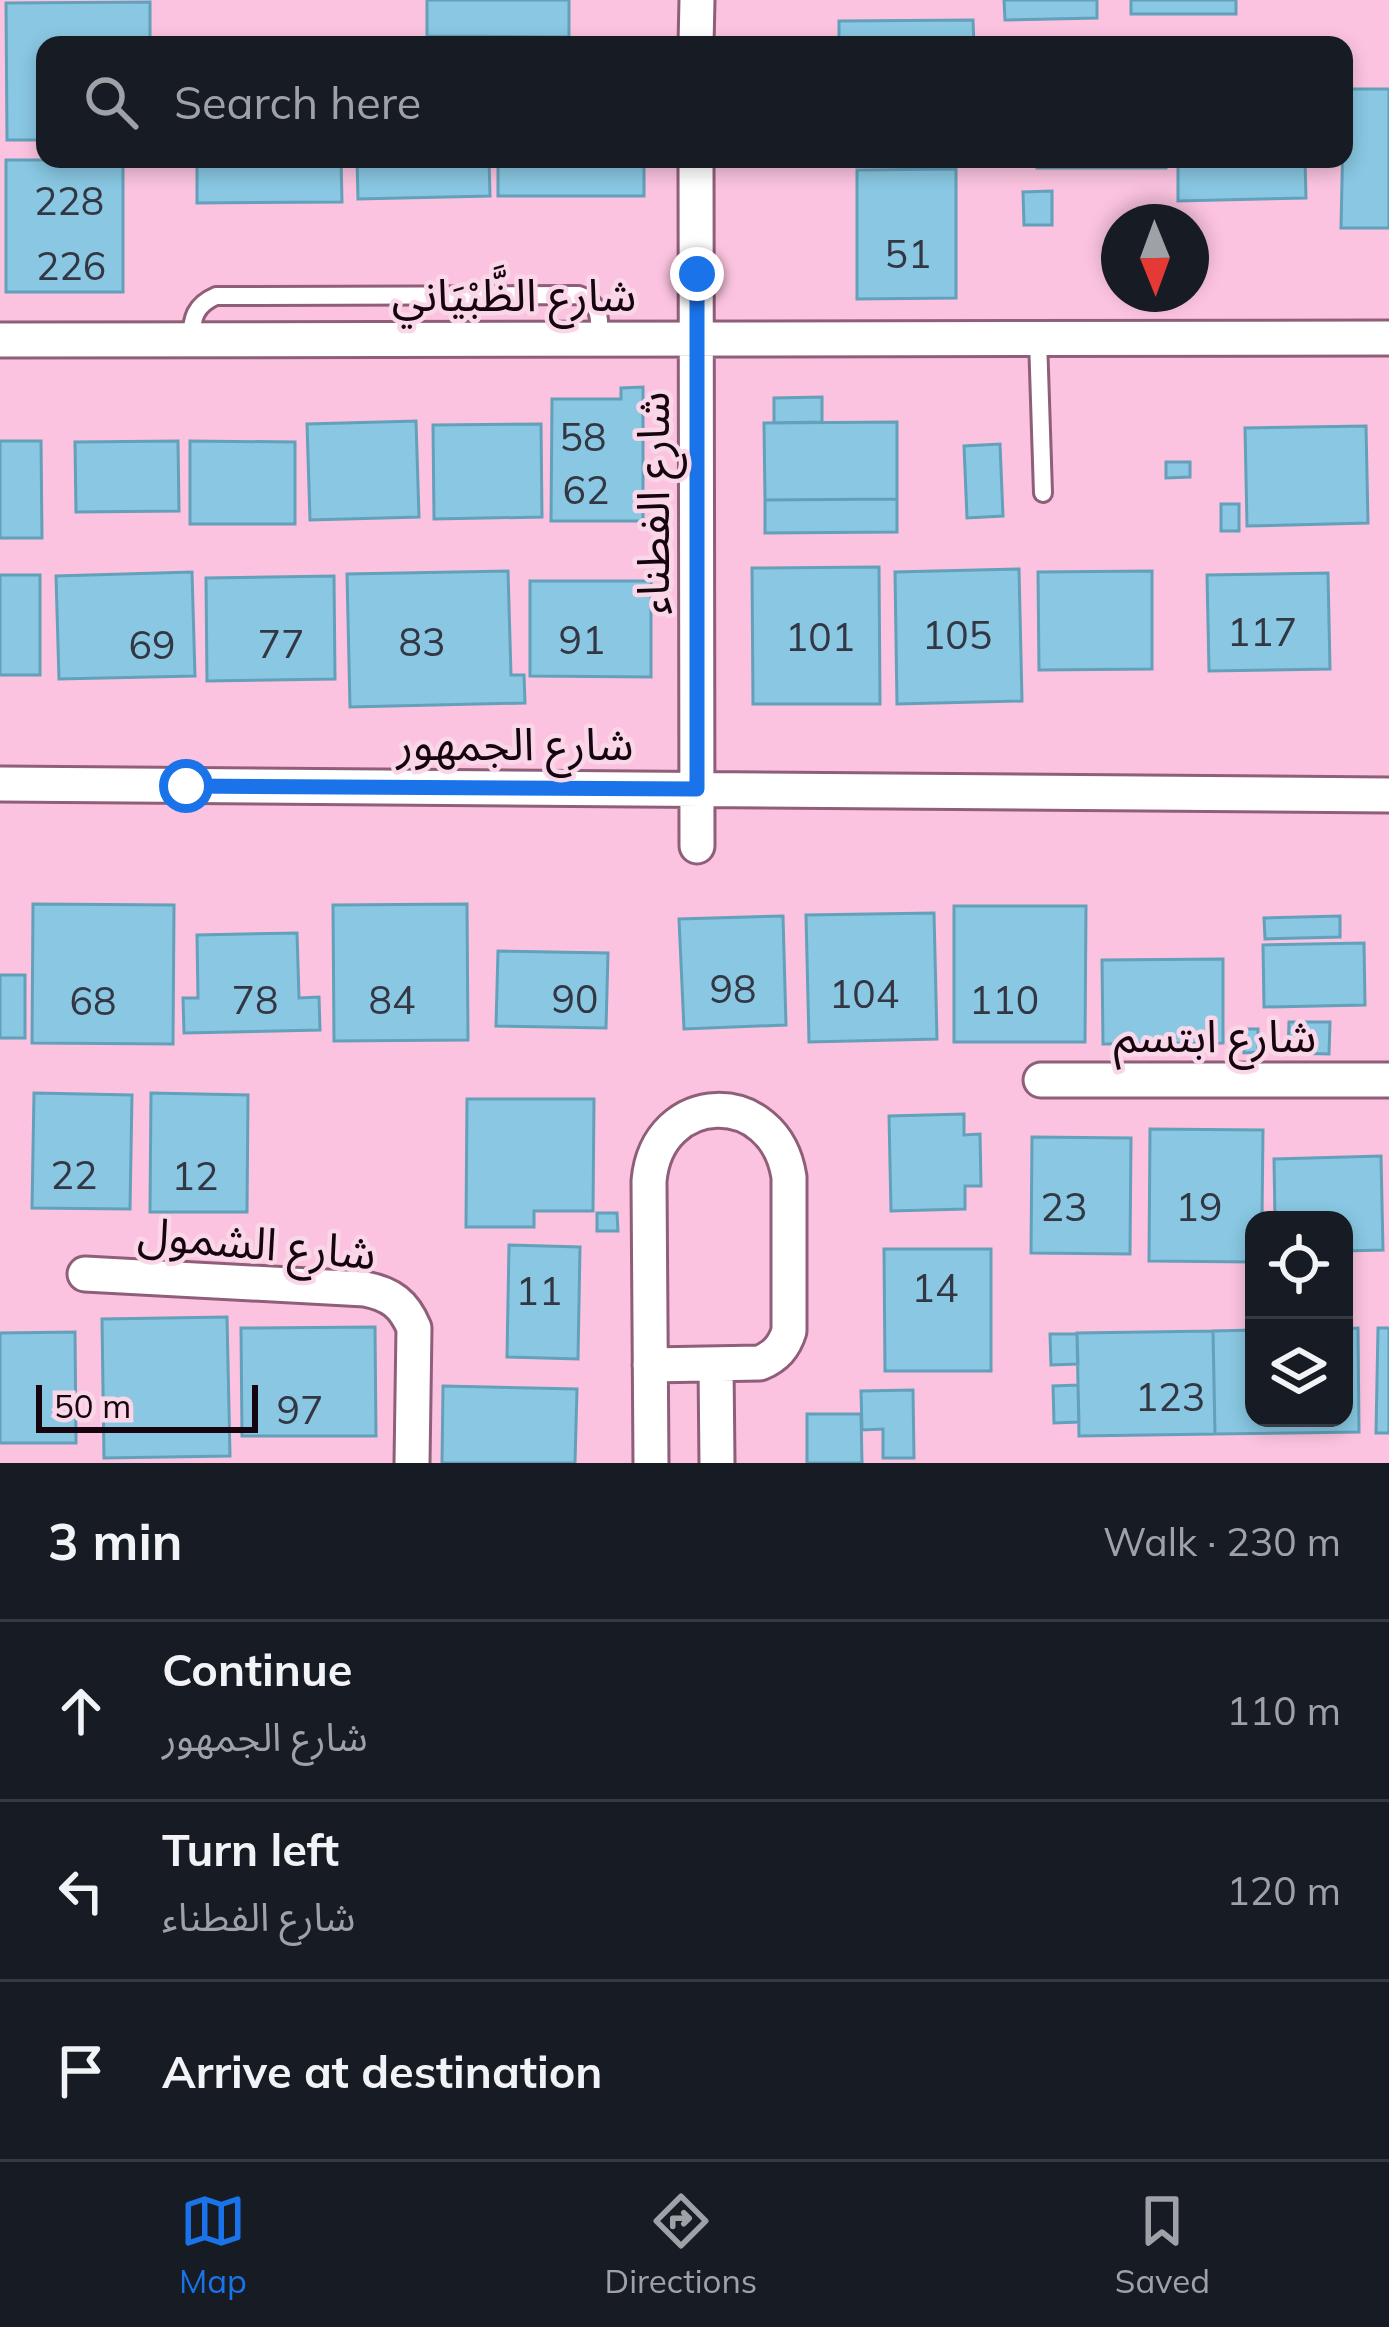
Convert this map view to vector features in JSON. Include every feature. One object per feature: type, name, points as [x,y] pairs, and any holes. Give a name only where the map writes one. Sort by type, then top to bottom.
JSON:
[{"type":"street","points":[[696,36],[697,0]]},
{"type":"street","name":"شارع الفطناء","points":[[696,168],[697,847]]},
{"type":"street","name":"شارع الظَّبْيَاني","points":[[0,340],[1389,338]]},
{"type":"street","name":"شارع الجمهور","points":[[0,784],[1389,795]]},
{"type":"street","name":"شارع ابتسم","points":[[1041,1080],[1389,1080]]},
{"type":"street","points":[[650,1365],[760,1363],[779,1351],[789,1331],[789,1177],[780,1145],[757,1121],[709,1110],[677,1123],[665,1134],[650,1164],[650,1365],[651,1463]]},
{"type":"street","name":"شارع الشمول","points":[[85,1274],[365,1289],[396,1300],[414,1328],[412,1463]]},
{"type":"street","points":[[716,1365],[718,1463]]},
{"type":"lane","points":[[1038,338],[1043,493]]},
{"type":"building","points":[[427,0],[569,0],[569,36],[427,36]]},
{"type":"building","points":[[1004,0],[1097,0],[1097,18],[1005,20]]},
{"type":"building","points":[[1131,0],[1236,0],[1236,14],[1131,14]]},
{"type":"building","points":[[150,2],[150,36],[36,36],[36,140],[7,140],[6,3]]},
{"type":"building","points":[[973,20],[974,36],[839,36],[839,21]]},
{"type":"building","points":[[1353,89],[1389,89],[1389,228],[1341,228],[1342,168],[1353,168]]},
{"type":"building","points":[[6,160],[36,160],[36,168],[123,168],[123,292],[6,292]]},
{"type":"building","points":[[197,168],[341,168],[342,202],[197,203]]},
{"type":"building","points":[[357,168],[489,168],[490,196],[358,199]]},
{"type":"building","points":[[498,168],[644,168],[644,196],[498,196]]},
{"type":"building","points":[[1178,168],[1305,168],[1306,198],[1178,201]]},
{"type":"building","points":[[956,169],[956,298],[857,299],[857,170]]},
{"type":"building","points":[[1052,191],[1052,225],[1024,225],[1023,192]]},
{"type":"building","points":[[643,387],[643,521],[551,521],[552,399],[621,399],[621,388]]},
{"type":"building","points":[[822,397],[822,422],[774,423],[774,398]]},
{"type":"building","points":[[416,421],[419,517],[310,520],[307,424]]},
{"type":"building","points":[[897,422],[897,499],[765,500],[764,423]]},
{"type":"building","points":[[541,424],[542,517],[434,519],[433,425]]},
{"type":"building","points":[[1366,426],[1368,523],[1247,526],[1245,428]]},
{"type":"building","points":[[0,441],[41,441],[42,538],[0,538]]},
{"type":"building","points":[[178,441],[179,511],[76,512],[75,442]]},
{"type":"building","points":[[190,441],[295,442],[295,524],[190,524]]},
{"type":"building","points":[[1000,444],[1003,516],[967,518],[964,446]]},
{"type":"building","points":[[1166,462],[1190,462],[1190,477],[1166,478]]},
{"type":"building","points":[[897,499],[897,532],[765,533],[765,500]]},
{"type":"building","points":[[1221,504],[1239,504],[1239,531],[1221,531]]},
{"type":"building","points":[[879,567],[880,704],[753,704],[752,568]]},
{"type":"building","points":[[1019,569],[1022,701],[897,704],[895,572]]},
{"type":"building","points":[[508,571],[511,675],[524,675],[525,703],[350,707],[347,574]]},
{"type":"building","points":[[1152,571],[1152,669],[1039,670],[1038,572]]},
{"type":"building","points":[[192,572],[195,676],[59,679],[56,576]]},
{"type":"building","points":[[1328,573],[1330,669],[1209,671],[1207,575]]},
{"type":"building","points":[[0,575],[40,575],[40,675],[0,675]]},
{"type":"building","points":[[334,576],[335,679],[207,681],[206,578]]},
{"type":"building","points":[[530,581],[651,581],[651,677],[530,676]]},
{"type":"building","points":[[33,904],[174,905],[173,1044],[32,1043]]},
{"type":"building","points":[[467,904],[468,1040],[334,1041],[333,905]]},
{"type":"building","points":[[954,906],[1086,906],[1085,1042],[954,1042]]},
{"type":"building","points":[[934,913],[937,1039],[809,1042],[806,915]]},
{"type":"building","points":[[783,916],[786,1025],[684,1029],[679,919]]},
{"type":"building","points":[[1340,916],[1340,937],[1265,939],[1264,918]]},
{"type":"building","points":[[297,933],[299,998],[319,997],[320,1030],[184,1033],[183,998],[198,998],[197,935]]},
{"type":"building","points":[[1364,943],[1365,1005],[1264,1007],[1263,945]]},
{"type":"building","points":[[498,951],[608,953],[606,1028],[496,1026]]},
{"type":"building","points":[[1223,959],[1223,1043],[1103,1044],[1102,960]]},
{"type":"building","points":[[0,975],[25,975],[25,1038],[0,1038]]},
{"type":"building","points":[[1289,1022],[1330,1022],[1329,1054],[1288,1053]]},
{"type":"building","points":[[1243,1029],[1258,1029],[1258,1052],[1244,1053]]},
{"type":"building","points":[[34,1093],[132,1095],[130,1209],[32,1208]]},
{"type":"building","points":[[151,1093],[248,1095],[247,1212],[150,1212]]},
{"type":"building","points":[[467,1099],[594,1099],[593,1211],[534,1211],[534,1227],[466,1227]]},
{"type":"building","points":[[964,1114],[964,1135],[980,1134],[981,1186],[965,1186],[965,1209],[891,1211],[889,1116]]},
{"type":"building","points":[[1150,1129],[1263,1130],[1262,1211],[1245,1211],[1245,1262],[1149,1261]]},
{"type":"building","points":[[1032,1137],[1131,1138],[1130,1254],[1031,1253]]},
{"type":"building","points":[[1381,1156],[1383,1250],[1353,1251],[1353,1211],[1275,1211],[1274,1159]]},
{"type":"building","points":[[597,1213],[617,1213],[618,1231],[597,1231]]},
{"type":"building","points":[[509,1245],[580,1247],[578,1359],[507,1357]]},
{"type":"building","points":[[884,1249],[991,1249],[991,1371],[885,1371]]},
{"type":"building","points":[[227,1317],[230,1456],[104,1458],[102,1319]]},
{"type":"building","points":[[375,1327],[376,1436],[242,1436],[241,1328]]},
{"type":"building","points":[[1353,1328],[1358,1328],[1359,1432],[1215,1434],[1213,1331],[1245,1330],[1245,1427],[1353,1427]]},
{"type":"building","points":[[1378,1328],[1389,1328],[1389,1433],[1376,1433]]},
{"type":"building","points":[[1213,1331],[1215,1434],[1079,1436],[1077,1333]]},
{"type":"building","points":[[75,1332],[76,1443],[0,1443],[0,1333]]},
{"type":"building","points":[[1050,1334],[1077,1334],[1078,1364],[1051,1365]]},
{"type":"building","points":[[1078,1385],[1079,1422],[1054,1423],[1053,1386]]},
{"type":"building","points":[[443,1386],[577,1389],[575,1463],[442,1463]]},
{"type":"building","points":[[913,1390],[914,1458],[883,1458],[883,1429],[862,1430],[861,1391]]},
{"type":"building","points":[[807,1414],[861,1414],[862,1463],[807,1463]]},
{"type":"route","points":[[186,786],[697,789],[697,274]]}]
